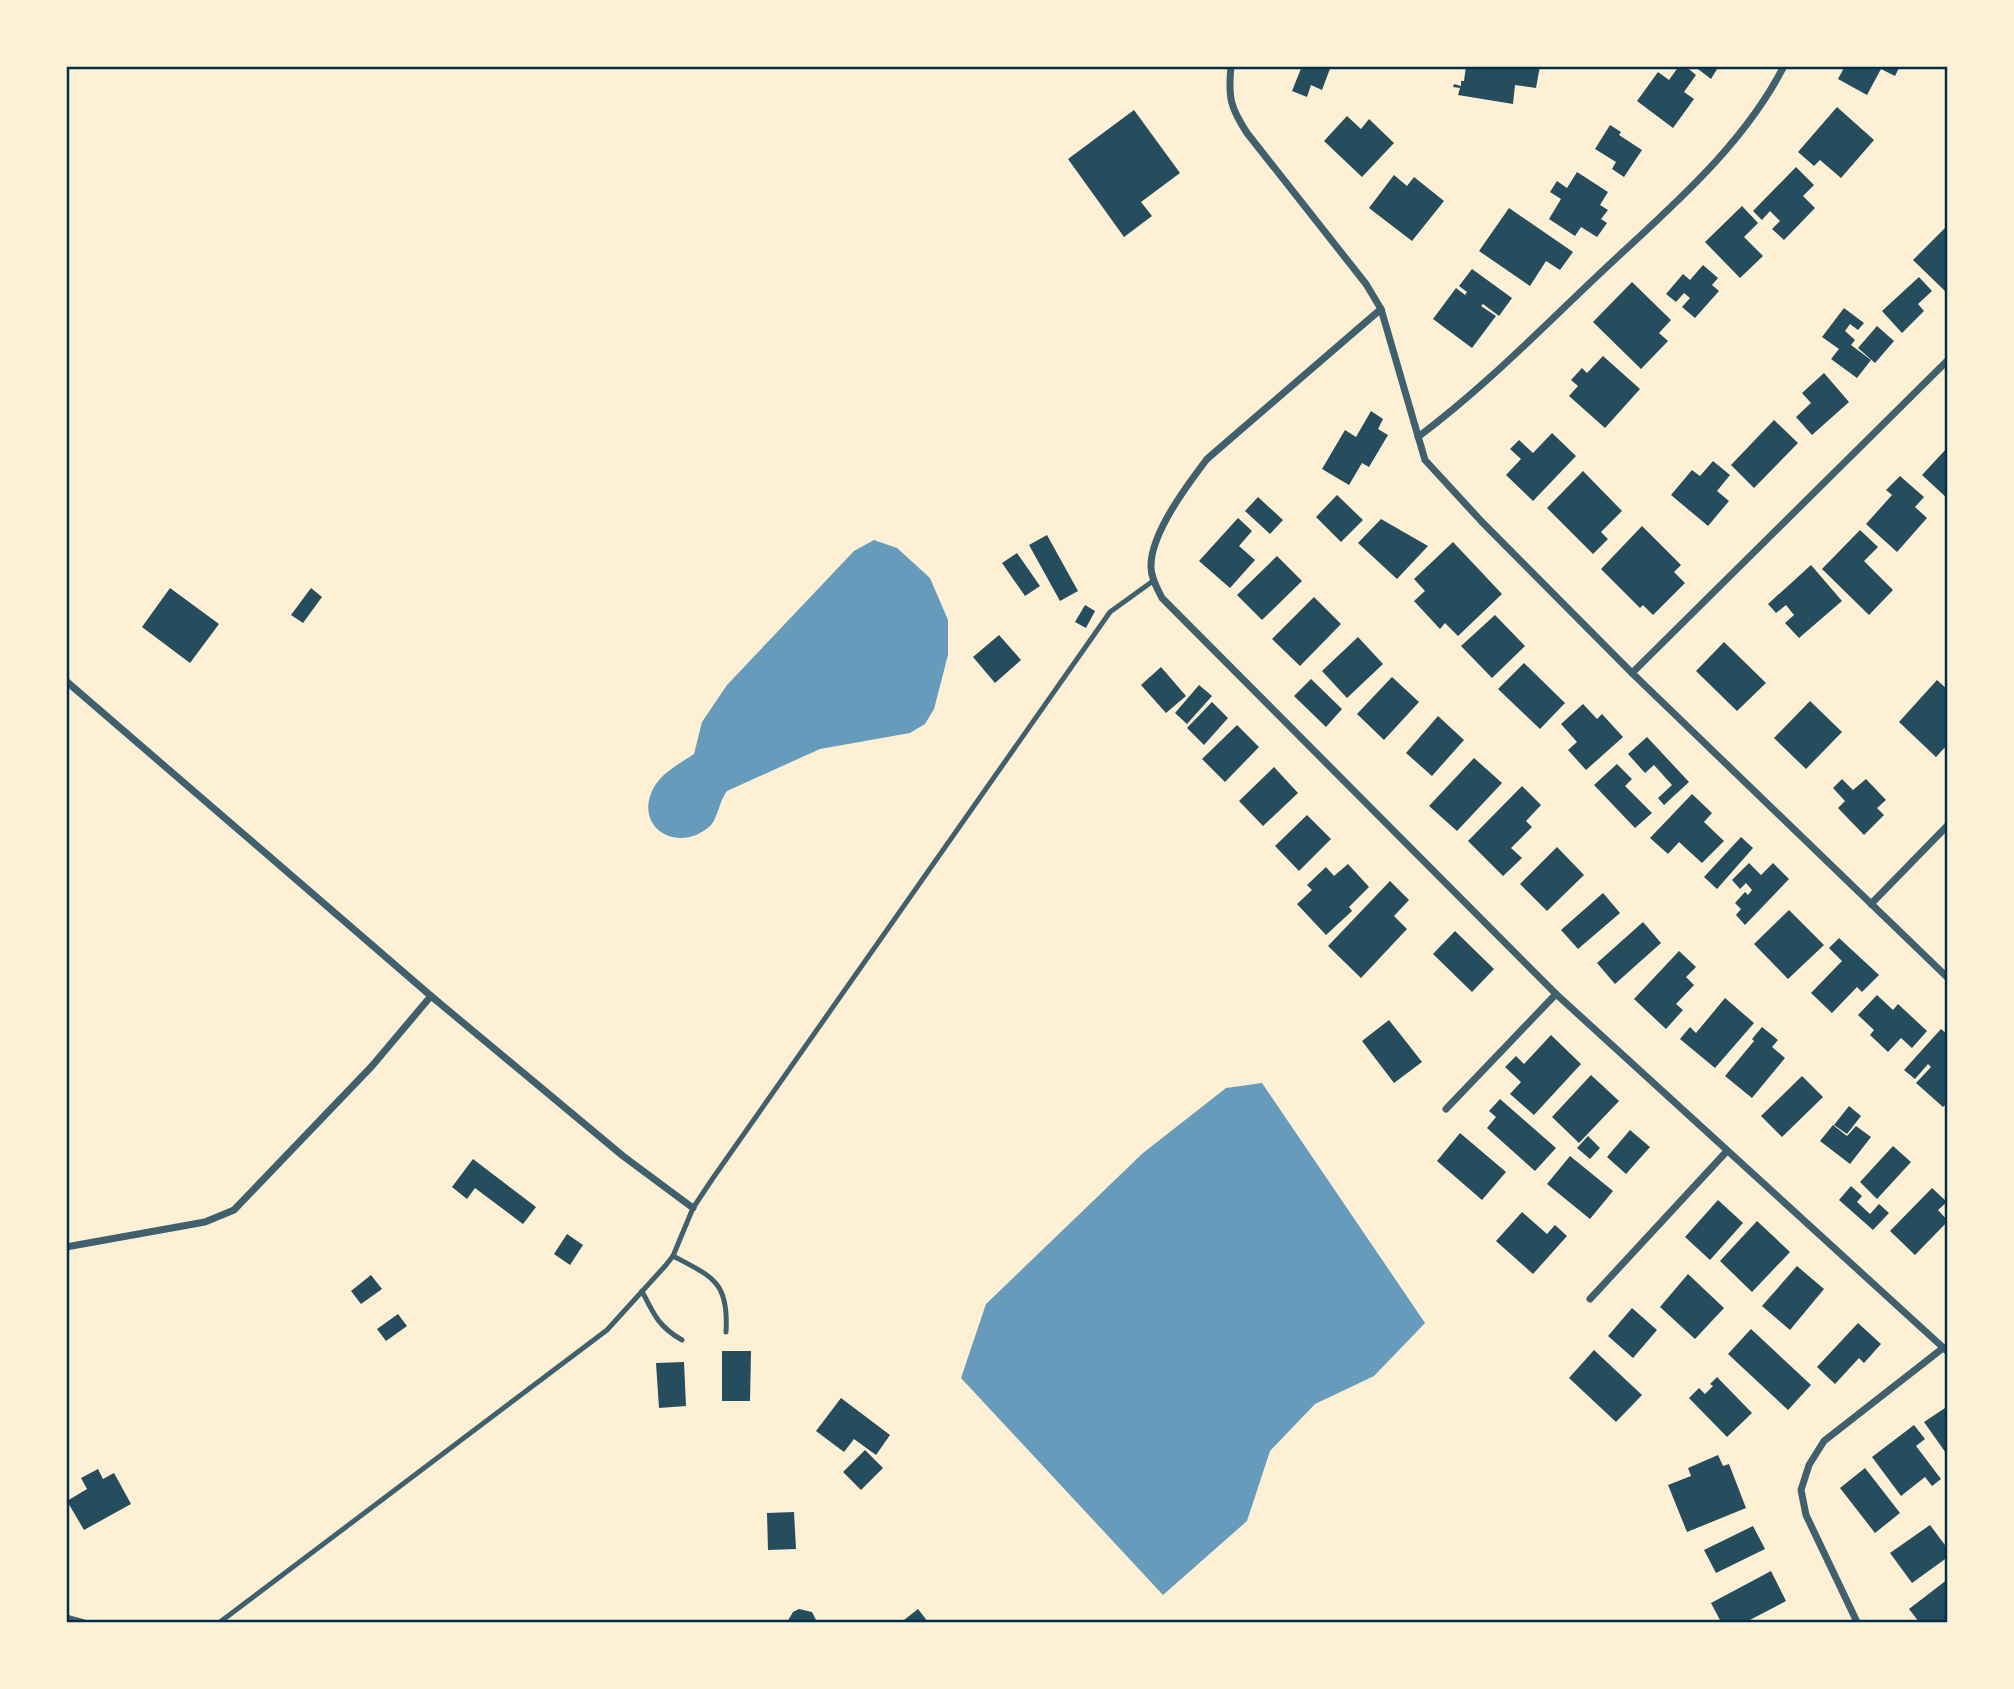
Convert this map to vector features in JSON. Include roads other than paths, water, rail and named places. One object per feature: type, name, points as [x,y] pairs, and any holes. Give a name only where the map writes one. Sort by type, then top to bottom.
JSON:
[{"type":"street","points":[[1230,66],[1232,110],[1247,133],[1366,284],[1381,309],[1425,460],[1632,673],[1948,978]]},
{"type":"street","points":[[1418,437],[1461,405],[1689,189],[1743,131],[1784,66]]},
{"type":"street","points":[[1381,309],[1207,459],[1184,489],[1154,549],[1151,566],[1153,581],[1162,598],[1262,701],[1556,995],[1945,1350],[1824,1441],[1809,1465],[1801,1490],[1806,1514],[1857,1622]]},
{"type":"street","points":[[1632,673],[1948,360]]},
{"type":"street","points":[[66,681],[431,996],[623,1156],[693,1208]]},
{"type":"street","points":[[1871,904],[1948,825]]},
{"type":"street","points":[[1446,1109],[1556,995]]},
{"type":"street","points":[[66,1247],[205,1222],[234,1210],[372,1066],[431,996]]},
{"type":"street","points":[[1590,1300],[1727,1152]]},
{"type":"lane","points":[[220,1622],[607,1330],[642,1291],[673,1256],[693,1208],[952,834],[1110,612],[1153,581]]},
{"type":"lane","points":[[673,1256],[699,1269],[720,1286],[727,1308],[726,1332]]},
{"type":"lane","points":[[642,1291],[665,1330],[682,1340]]},
{"type":"lane","points":[[66,1617],[84,1622]]},
{"type":"water","points":[[874,540],[897,548],[930,578],[948,620],[948,655],[934,709],[925,724],[910,733],[820,749],[727,791],[713,822],[699,834],[686,838],[663,833],[654,826],[649,816],[648,803],[656,783],[694,754],[702,722],[727,685],[854,551]]},
{"type":"water","points":[[1262,1083],[1425,1323],[1374,1376],[1315,1404],[1270,1451],[1247,1521],[1163,1595],[961,1378],[986,1304],[1143,1153],[1226,1088]]}]
